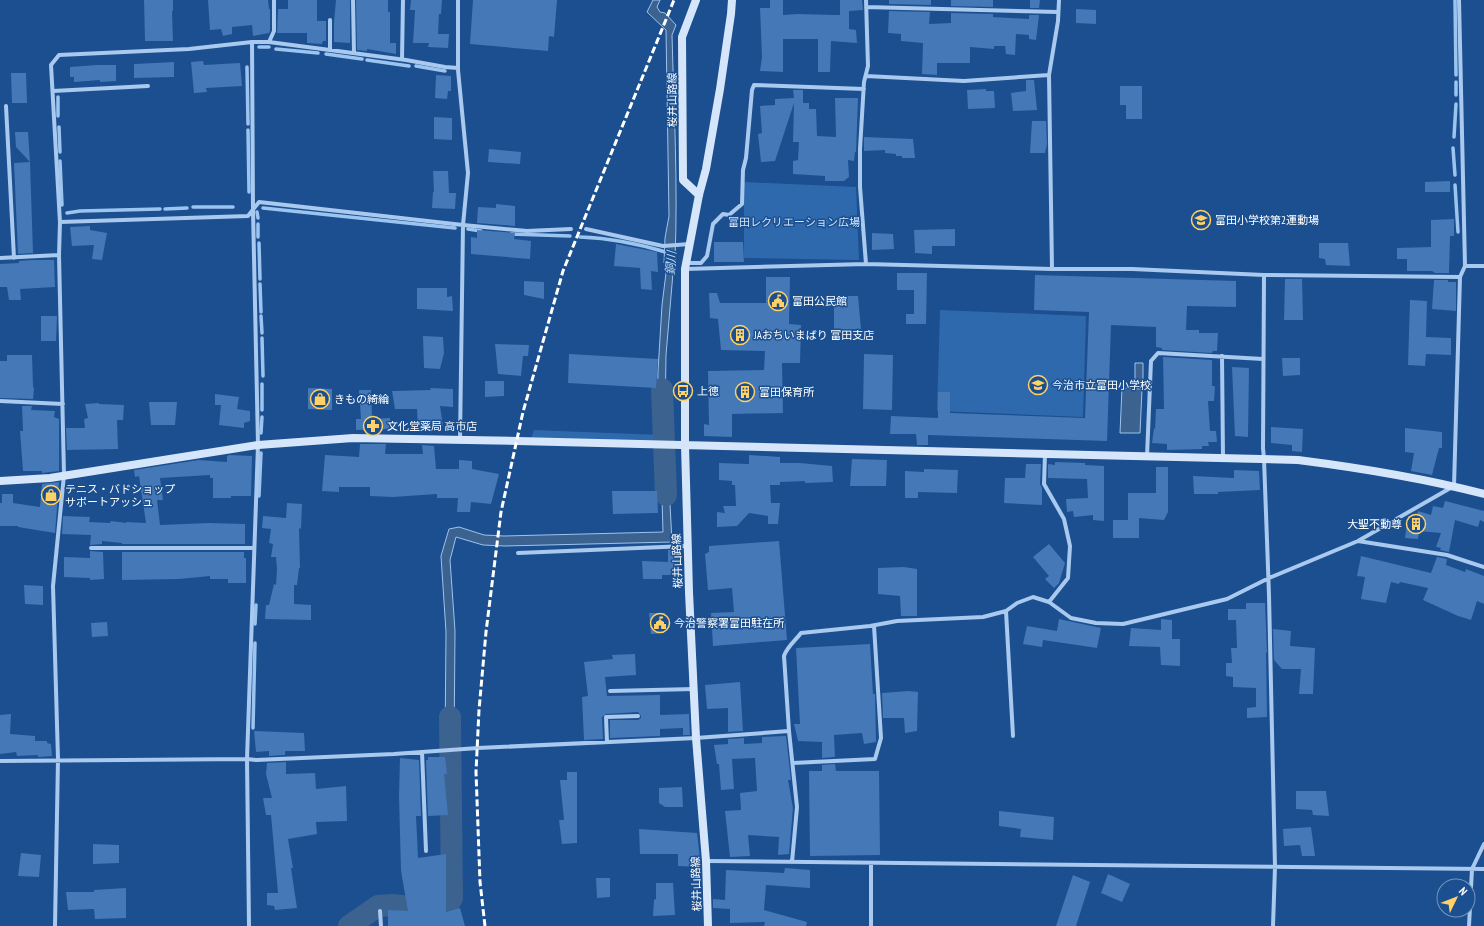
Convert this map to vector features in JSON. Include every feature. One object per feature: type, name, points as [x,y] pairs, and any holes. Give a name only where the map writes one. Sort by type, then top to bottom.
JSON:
[{"type":"street","points":[[269,42],[274,31],[274,0]]},
{"type":"street","points":[[353,0],[354,53]]},
{"type":"street","points":[[402,59],[403,0]]},
{"type":"street","points":[[458,0],[458,68],[468,173],[463,225],[460,440]]},
{"type":"street","name":"桜井山路線","points":[[696,0],[682,37],[683,180],[699,195]]},
{"type":"street","name":"桜井山路線","points":[[706,926],[706,861],[696,738],[688,546],[685,445],[686,266],[699,195],[706,169],[728,36],[732,0]]},
{"type":"street","points":[[866,0],[868,66],[864,89],[860,149],[860,187],[866,264]]},
{"type":"street","points":[[1052,269],[1049,75],[1058,12],[1058,0]]},
{"type":"street","points":[[1454,486],[1460,277],[1464,266],[1459,0]]},
{"type":"street","points":[[866,7],[1058,12]]},
{"type":"street","points":[[330,20],[330,50]]},
{"type":"street","points":[[249,926],[247,759],[258,445],[253,210],[252,42]]},
{"type":"street","points":[[55,926],[58,759],[53,586],[64,475],[59,255],[60,223],[52,66],[59,55],[189,49],[252,42],[269,42],[402,59],[458,68]]},
{"type":"street","points":[[866,76],[964,81],[1049,75]]},
{"type":"street","points":[[686,266],[701,263],[707,256],[713,224],[723,214],[729,215],[742,204],[743,170],[747,152],[752,90],[754,85],[864,89]]},
{"type":"street","points":[[53,91],[148,86]]},
{"type":"street","points":[[6,106],[14,258]]},
{"type":"street","points":[[60,223],[248,216],[259,202],[463,225],[527,230],[571,229]]},
{"type":"street","points":[[586,229],[663,246],[690,244]]},
{"type":"street","points":[[0,258],[59,255]]},
{"type":"street","points":[[686,266],[866,264],[1052,269],[1132,269],[1264,275],[1460,277]]},
{"type":"street","points":[[1464,266],[1484,266]]},
{"type":"street","points":[[1264,275],[1263,448],[1269,578],[1275,868],[1273,926]]},
{"type":"street","points":[[1147,456],[1151,361],[1158,353],[1263,358]]},
{"type":"street","points":[[1222,356],[1223,458]]},
{"type":"street","points":[[0,401],[62,404]]},
{"type":"street","points":[[0,481],[50,478],[258,445],[353,438],[1298,460],[1355,467],[1454,486],[1484,494]]},
{"type":"street","points":[[1045,454],[1044,484],[1064,519],[1070,546],[1068,578],[1048,602]]},
{"type":"street","points":[[792,862],[797,807],[789,731],[784,656],[786,649],[793,644],[801,633],[874,626],[897,621],[983,617],[1006,611],[1017,603],[1034,597],[1048,602],[1071,618],[1096,623],[1123,624],[1227,599],[1269,578],[1358,541],[1454,486]]},
{"type":"street","points":[[1358,541],[1448,555],[1484,567]]},
{"type":"street","points":[[518,553],[688,546]]},
{"type":"street","points":[[90,548],[254,548]]},
{"type":"street","points":[[1006,611],[1013,736]]},
{"type":"street","points":[[793,763],[875,759],[881,738],[874,626]]},
{"type":"street","points":[[610,691],[694,689]]},
{"type":"street","points":[[607,742],[606,718],[638,716]]},
{"type":"street","points":[[0,760],[256,760],[696,738],[789,731]]},
{"type":"street","points":[[422,752],[426,851]]},
{"type":"street","points":[[1468,926],[1472,869],[1484,844]]},
{"type":"street","points":[[706,861],[1484,869]]},
{"type":"street","points":[[871,863],[871,926]]},
{"type":"street","points":[[380,911],[381,926]]},
{"type":"green space","name":"富田レクリエーション広場","points":[[744,182],[856,187],[859,260],[744,258]]},
{"type":"green space","points":[[940,310],[1086,316],[1083,417],[937,411]]},
{"type":"green space","points":[[534,430],[661,435],[661,443],[531,439]]},
{"type":"water","points":[[653,0],[660,0],[657,7],[660,12],[665,13],[676,25],[672,35],[676,232],[675,260],[666,355],[665,420],[657,420],[662,305],[667,265],[664,263],[665,238],[669,216],[666,30],[647,12]]},
{"type":"water","points":[[1135,363],[1143,363],[1143,381],[1135,381]]},
{"type":"water","points":[[1122,388],[1142,389],[1140,433],[1120,433]]},
{"type":"water","points":[[661,465],[668,466],[672,542],[505,546],[483,545],[456,537],[450,560],[455,631],[454,747],[445,746],[446,632],[441,556],[449,529],[459,527],[484,535],[504,536],[663,532]]},
{"type":"building","points":[[144,0],[173,0],[173,41],[145,41]]},
{"type":"building","points":[[208,0],[268,0],[270,9],[269,33],[253,36],[252,25],[232,27],[232,34],[223,36],[221,29],[210,30]]},
{"type":"building","points":[[288,0],[317,0],[317,21],[326,21],[326,41],[323,41],[322,44],[307,43],[307,33],[277,33],[278,9],[288,9]]},
{"type":"building","points":[[336,0],[350,0],[350,43],[334,42]]},
{"type":"building","points":[[356,0],[388,0],[388,12],[390,12],[390,43],[396,43],[396,54],[367,49],[367,51],[357,50]]},
{"type":"building","points":[[411,0],[442,0],[441,14],[439,14],[438,34],[449,34],[448,48],[428,47],[429,43],[413,43],[415,10],[410,10]]},
{"type":"building","points":[[473,0],[557,0],[554,37],[549,36],[548,51],[470,44]]},
{"type":"building","points":[[770,0],[783,0],[783,15],[840,15],[840,0],[862,0],[863,10],[849,11],[849,29],[856,30],[857,43],[831,41],[830,72],[818,72],[818,39],[783,39],[783,72],[760,71],[762,57],[760,8],[770,8]]},
{"type":"building","points":[[889,0],[931,0],[931,5],[889,4]]},
{"type":"building","points":[[951,0],[993,0],[993,7],[951,6]]},
{"type":"building","points":[[1030,0],[1040,0],[1039,8],[1030,8]]},
{"type":"building","points":[[1076,9],[1096,10],[1096,24],[1076,23]]},
{"type":"building","points":[[889,11],[930,12],[929,24],[951,23],[951,13],[993,14],[993,17],[1029,19],[1029,15],[1039,15],[1036,40],[1029,39],[1029,35],[1016,34],[1015,55],[1006,54],[1005,46],[994,46],[994,49],[970,47],[970,63],[937,63],[937,75],[922,74],[923,43],[901,41],[901,34],[888,33]]},
{"type":"building","points":[[203,61],[204,65],[240,63],[242,86],[206,88],[207,92],[194,93],[191,62]]},
{"type":"building","points":[[174,62],[174,77],[134,78],[134,64]]},
{"type":"building","points":[[116,65],[116,81],[100,82],[100,80],[74,82],[74,77],[70,77],[70,67]]},
{"type":"building","points":[[11,73],[26,73],[27,103],[12,103]]},
{"type":"building","points":[[436,75],[451,76],[451,91],[448,91],[447,99],[435,98]]},
{"type":"building","points":[[1026,80],[1034,80],[1037,110],[1013,111],[1011,93],[1026,91]]},
{"type":"building","points":[[1120,86],[1142,86],[1142,119],[1126,119],[1126,105],[1120,105]]},
{"type":"building","points":[[986,89],[986,91],[994,91],[995,108],[968,109],[967,90]]},
{"type":"building","points":[[793,90],[803,90],[803,103],[809,103],[809,109],[816,109],[817,136],[836,137],[835,98],[858,98],[856,152],[854,161],[848,160],[849,177],[844,181],[825,181],[825,176],[793,174],[793,161],[798,160],[799,142],[793,142],[794,103],[775,161],[761,162],[758,134],[762,133],[760,106],[775,105],[775,99],[794,98]]},
{"type":"building","points":[[434,117],[452,118],[452,140],[434,139]]},
{"type":"building","points":[[1032,121],[1046,121],[1047,144],[1045,153],[1030,153]]},
{"type":"building","points":[[15,132],[28,132],[30,162],[16,147]]},
{"type":"building","points":[[864,137],[913,139],[915,158],[902,158],[902,156],[896,156],[896,154],[885,153],[885,150],[864,151]]},
{"type":"building","points":[[489,149],[521,152],[520,164],[488,162]]},
{"type":"building","points":[[30,162],[33,253],[18,254],[14,163]]},
{"type":"building","points":[[433,171],[448,171],[449,193],[456,193],[455,209],[432,208],[434,192]]},
{"type":"building","points":[[1450,181],[1450,192],[1425,192],[1425,182]]},
{"type":"building","points":[[496,204],[515,206],[515,226],[477,223],[478,207],[496,208]]},
{"type":"building","points":[[1454,219],[1454,236],[1450,236],[1449,273],[1407,271],[1407,259],[1397,259],[1397,248],[1431,247],[1431,220]]},
{"type":"building","points":[[90,226],[90,230],[107,233],[102,260],[92,259],[94,245],[72,246],[70,227]]},
{"type":"building","points":[[955,229],[955,246],[932,246],[932,254],[915,253],[914,230]]},
{"type":"building","points":[[477,230],[515,233],[514,239],[531,241],[530,259],[471,254],[471,237],[477,238]]},
{"type":"building","points":[[872,233],[893,234],[894,249],[872,250]]},
{"type":"building","points":[[714,242],[743,242],[744,262],[714,262]]},
{"type":"building","points":[[1319,243],[1348,243],[1350,266],[1326,265],[1325,259],[1319,258]]},
{"type":"building","points":[[616,244],[657,252],[658,272],[651,271],[652,290],[641,289],[640,268],[614,266]]},
{"type":"building","points":[[54,260],[55,287],[20,289],[21,300],[9,300],[7,287],[0,287],[0,264],[19,263],[19,261]]},
{"type":"building","points":[[897,273],[927,273],[926,324],[906,324],[906,314],[914,314],[914,290],[897,290]]},
{"type":"building","points":[[1035,275],[1236,281],[1236,307],[1187,306],[1186,330],[1199,330],[1199,333],[1218,333],[1217,351],[1213,351],[1212,353],[1162,350],[1162,348],[1156,347],[1156,327],[1111,325],[1107,441],[928,435],[928,445],[917,445],[916,434],[890,434],[891,416],[938,418],[938,392],[950,392],[950,413],[1085,418],[1089,312],[1034,310]]},
{"type":"building","points":[[766,277],[790,277],[789,324],[801,325],[800,363],[782,363],[783,413],[732,414],[732,437],[704,436],[704,424],[709,425],[708,371],[764,370],[765,351],[721,350],[718,319],[710,318],[709,293],[717,293],[720,303],[766,303]]},
{"type":"building","points":[[1285,279],[1302,279],[1303,320],[1284,320]]},
{"type":"building","points":[[1434,280],[1448,280],[1448,282],[1456,282],[1456,311],[1432,309]]},
{"type":"building","points":[[524,281],[544,282],[544,299],[524,295]]},
{"type":"building","points":[[417,288],[447,288],[447,297],[452,296],[453,311],[417,309]]},
{"type":"building","points":[[845,296],[858,296],[861,329],[834,330],[834,305],[845,307]]},
{"type":"building","points":[[1410,300],[1427,301],[1426,337],[1451,338],[1451,355],[1426,354],[1425,366],[1408,365]]},
{"type":"building","points":[[41,316],[57,316],[56,341],[41,341]]},
{"type":"building","points":[[423,336],[443,337],[444,353],[440,369],[424,368]]},
{"type":"building","points":[[495,344],[529,345],[528,356],[523,356],[521,376],[498,374]]},
{"type":"building","points":[[569,354],[658,359],[656,388],[568,383]]},
{"type":"building","points":[[864,354],[893,355],[892,410],[863,409]]},
{"type":"building","points":[[7,355],[32,355],[34,389],[33,399],[0,398],[0,361],[7,361]]},
{"type":"building","points":[[1163,357],[1212,360],[1212,386],[1215,386],[1214,401],[1208,401],[1210,431],[1216,431],[1217,442],[1208,442],[1209,446],[1202,446],[1202,449],[1167,450],[1167,444],[1152,443],[1154,428],[1155,429],[1156,409],[1164,409]]},
{"type":"building","points":[[1282,358],[1300,358],[1300,375],[1283,376]]},
{"type":"building","points":[[1232,367],[1249,368],[1248,437],[1235,436]]},
{"type":"building","points":[[485,381],[504,381],[504,396],[485,397]]},
{"type":"building","name":"きもの綺綸","points":[[308,388],[332,389],[332,410],[308,409]]},
{"type":"building","points":[[430,388],[453,389],[453,407],[440,406],[443,426],[418,428],[417,409],[395,409],[392,391],[431,390]]},
{"type":"building","points":[[359,390],[371,390],[372,419],[390,418],[390,429],[356,430],[356,419],[361,419]]},
{"type":"building","points":[[215,394],[239,397],[237,409],[250,411],[250,421],[244,423],[244,428],[219,425],[221,405],[215,405]]},
{"type":"building","points":[[149,402],[177,402],[175,425],[151,425]]},
{"type":"building","points":[[99,403],[124,405],[123,420],[117,420],[118,449],[67,450],[66,428],[85,428],[84,419],[88,418],[85,404]]},
{"type":"building","points":[[22,406],[32,406],[31,410],[55,411],[54,417],[59,419],[59,471],[42,473],[42,471],[23,471],[20,431],[23,431]]},
{"type":"building","points":[[1271,427],[1303,429],[1302,452],[1292,451],[1292,445],[1271,443]]},
{"type":"building","points":[[1405,428],[1442,432],[1442,448],[1439,448],[1432,475],[1411,471],[1414,453],[1405,452]]},
{"type":"building","points":[[360,444],[386,444],[385,454],[423,454],[422,445],[434,446],[436,469],[459,469],[459,460],[472,461],[472,469],[499,474],[491,504],[471,502],[470,512],[457,512],[458,498],[437,498],[437,494],[393,497],[370,496],[370,487],[339,487],[339,492],[322,491],[325,455],[359,457]]},
{"type":"building","points":[[749,455],[780,457],[780,463],[832,466],[833,482],[780,482],[780,485],[770,485],[771,503],[780,503],[778,524],[768,524],[768,516],[749,513],[737,526],[717,527],[717,512],[725,513],[723,506],[736,506],[735,485],[732,485],[732,481],[719,480],[719,463],[749,464]]},
{"type":"building","points":[[227,456],[252,456],[251,496],[213,498],[213,478],[210,478],[210,475],[160,478],[163,500],[157,500],[160,525],[209,523],[245,524],[245,544],[122,544],[102,541],[102,544],[90,545],[91,535],[62,534],[63,516],[90,517],[89,522],[110,523],[111,521],[146,523],[139,476],[135,477],[134,470],[199,460],[227,462]]},
{"type":"building","points":[[852,459],[887,460],[886,486],[850,486]]},
{"type":"building","points":[[1055,462],[1085,463],[1085,465],[1104,466],[1104,521],[1093,520],[1093,515],[1074,517],[1073,511],[1067,512],[1066,499],[1088,498],[1087,479],[1048,478],[1048,464],[1055,465]]},
{"type":"building","points":[[1026,464],[1041,464],[1040,484],[1042,488],[1042,505],[1004,503],[1005,478],[1025,478]]},
{"type":"building","points":[[1156,467],[1168,467],[1168,512],[1164,520],[1139,518],[1139,538],[1113,538],[1113,520],[1128,520],[1128,493],[1156,493]]},
{"type":"building","points":[[924,469],[958,470],[957,493],[918,492],[918,498],[905,498],[905,471],[924,472]]},
{"type":"building","points":[[1234,470],[1259,471],[1260,490],[1218,492],[1218,494],[1194,494],[1193,476],[1234,478]]},
{"type":"building","points":[[59,482],[55,533],[18,526],[0,526],[0,503],[2,503],[2,494],[13,494],[13,503],[40,507],[42,484]]},
{"type":"building","points":[[612,491],[657,491],[658,513],[613,514]]},
{"type":"building","points":[[1445,501],[1484,511],[1484,522],[1480,520],[1478,527],[1455,520],[1449,552],[1440,550],[1441,548],[1436,547],[1441,533],[1419,531],[1418,539],[1405,538],[1408,516],[1416,517],[1418,511],[1431,515],[1433,506],[1443,508]]},
{"type":"building","points":[[287,503],[302,504],[301,529],[299,528],[300,568],[297,585],[294,585],[294,604],[311,605],[311,620],[265,619],[266,605],[269,605],[274,584],[276,585],[277,569],[276,557],[271,557],[273,544],[269,543],[271,529],[262,528],[263,516],[286,518]]},
{"type":"building","points":[[779,541],[787,640],[713,646],[711,613],[734,612],[732,588],[708,590],[705,554],[709,552],[709,546]]},
{"type":"building","points":[[1049,544],[1065,563],[1059,583],[1054,588],[1045,579],[1049,576],[1033,557]]},
{"type":"building","points":[[668,550],[678,550],[679,575],[662,575],[662,579],[643,579],[642,561],[668,562]]},
{"type":"building","points":[[90,551],[103,552],[104,579],[90,580],[90,578],[64,577],[64,557],[90,558]]},
{"type":"building","points":[[122,552],[244,552],[244,558],[246,558],[246,583],[228,583],[228,579],[210,579],[210,576],[179,579],[122,580]]},
{"type":"building","points":[[1361,556],[1431,573],[1437,557],[1447,559],[1446,565],[1465,572],[1466,569],[1484,576],[1484,604],[1477,601],[1471,620],[1458,616],[1423,600],[1428,588],[1400,582],[1399,584],[1391,582],[1386,603],[1361,599],[1365,577],[1357,576]]},
{"type":"building","points":[[904,567],[917,569],[917,616],[901,616],[900,596],[878,594],[878,568]]},
{"type":"building","points":[[24,585],[43,586],[43,605],[25,604]]},
{"type":"building","points":[[1246,603],[1265,603],[1267,717],[1247,718],[1247,708],[1256,707],[1256,688],[1233,687],[1233,677],[1226,676],[1226,663],[1232,663],[1231,648],[1237,648],[1236,620],[1228,620],[1228,609],[1246,609]]},
{"type":"building","points":[[649,613],[665,613],[664,633],[651,634]]},
{"type":"building","points":[[1059,619],[1101,628],[1097,648],[1043,640],[1042,647],[1023,644],[1027,626],[1057,631]]},
{"type":"building","points":[[1161,619],[1172,620],[1172,639],[1180,639],[1180,666],[1161,665],[1160,647],[1129,646],[1131,628],[1161,630]]},
{"type":"building","points":[[107,622],[108,636],[92,637],[91,623]]},
{"type":"building","points":[[1273,629],[1291,631],[1290,646],[1315,648],[1313,694],[1299,694],[1301,669],[1282,669],[1274,660]]},
{"type":"building","points":[[870,644],[873,694],[875,694],[876,742],[864,744],[862,733],[834,735],[835,757],[822,758],[822,742],[798,741],[794,724],[800,724],[796,648]]},
{"type":"building","points":[[635,654],[636,675],[605,677],[607,696],[660,695],[660,715],[689,714],[690,735],[683,735],[683,728],[660,729],[660,736],[610,738],[610,720],[638,720],[641,716],[638,712],[606,714],[602,717],[603,739],[584,740],[582,697],[588,696],[584,662],[613,659],[612,655]]},
{"type":"building","points":[[740,682],[743,731],[728,732],[728,708],[707,709],[705,685]]},
{"type":"building","points":[[909,691],[918,692],[917,731],[905,733],[904,718],[883,718],[882,693]]},
{"type":"building","points":[[11,714],[10,734],[35,736],[35,741],[47,741],[47,743],[51,744],[52,756],[17,756],[16,752],[0,754],[0,715]]},
{"type":"building","points":[[254,731],[304,733],[305,751],[285,751],[285,755],[269,756],[269,751],[256,752]]},
{"type":"building","points":[[786,736],[791,780],[788,780],[793,808],[789,854],[778,855],[779,837],[748,835],[750,856],[730,857],[725,811],[741,810],[740,793],[757,791],[755,758],[732,759],[734,789],[721,790],[719,764],[717,764],[714,745],[728,744],[728,739],[744,738],[744,744],[762,743],[762,737]]},
{"type":"building","points":[[428,757],[445,757],[447,774],[444,774],[448,815],[428,816],[426,760],[428,760]]},
{"type":"building","points":[[400,758],[419,760],[421,816],[416,816],[418,858],[446,854],[446,912],[460,908],[465,926],[388,926],[388,910],[408,911],[401,871],[399,796]]},
{"type":"building","points":[[286,762],[286,774],[315,773],[316,789],[346,786],[347,821],[316,822],[317,834],[288,839],[293,868],[291,868],[297,908],[275,910],[274,906],[267,905],[267,893],[278,893],[271,815],[266,815],[263,798],[272,798],[266,774],[267,763]]},
{"type":"building","points":[[835,764],[836,771],[879,771],[880,855],[810,856],[809,771],[822,771],[822,765]]},
{"type":"building","points":[[567,772],[577,772],[577,843],[562,844],[559,820],[564,820],[560,780],[567,780]]},
{"type":"building","points":[[682,787],[683,807],[665,807],[659,803],[659,788]]},
{"type":"building","points":[[1296,791],[1326,791],[1329,816],[1313,815],[1312,810],[1296,809]]},
{"type":"building","points":[[999,811],[1054,817],[1053,840],[1020,837],[1021,829],[999,826]]},
{"type":"building","points":[[1311,827],[1315,856],[1302,856],[1300,845],[1284,846],[1283,829]]},
{"type":"building","points":[[639,829],[697,833],[701,867],[678,866],[678,854],[640,854]]},
{"type":"building","points":[[93,844],[119,845],[119,863],[93,864]]},
{"type":"building","points":[[21,853],[41,855],[39,877],[18,876]]},
{"type":"building","points":[[785,868],[810,870],[810,888],[766,885],[764,910],[807,922],[806,926],[764,926],[765,922],[730,923],[730,909],[713,908],[713,899],[725,900],[726,870],[784,873]]},
{"type":"building","points":[[1108,874],[1130,884],[1122,902],[1101,893]]},
{"type":"building","points":[[1073,875],[1090,882],[1076,926],[1056,926]]},
{"type":"building","points":[[596,878],[610,878],[610,897],[597,898]]},
{"type":"building","points":[[656,883],[673,883],[675,915],[653,916],[654,900],[656,899]]},
{"type":"building","points":[[126,888],[126,918],[95,919],[94,909],[68,910],[66,892],[94,892],[94,890]]},
{"type":"waterway","points":[[1455,0],[1456,75]]},
{"type":"waterway","points":[[259,47],[269,47]]},
{"type":"waterway","points":[[276,49],[318,53]]},
{"type":"waterway","points":[[326,54],[362,59]]},
{"type":"waterway","points":[[367,60],[409,66]]},
{"type":"waterway","points":[[416,66],[445,71]]},
{"type":"waterway","points":[[247,67],[248,124]]},
{"type":"waterway","points":[[1456,82],[1456,95]]},
{"type":"waterway","points":[[58,97],[58,116]]},
{"type":"waterway","points":[[1454,137],[1456,104]]},
{"type":"waterway","points":[[59,127],[60,152]]},
{"type":"waterway","points":[[248,130],[249,192]]},
{"type":"waterway","points":[[1453,148],[1455,175]]},
{"type":"waterway","points":[[60,161],[62,205]]},
{"type":"waterway","points":[[1455,185],[1458,232]]},
{"type":"waterway","points":[[193,207],[233,207]]},
{"type":"waterway","points":[[165,209],[187,208]]},
{"type":"waterway","points":[[263,208],[455,228]]},
{"type":"waterway","points":[[67,213],[80,211],[160,209]]},
{"type":"waterway","points":[[257,212],[258,218]]},
{"type":"waterway","points":[[258,224],[258,237]]},
{"type":"waterway","points":[[468,229],[481,231]]},
{"type":"waterway","points":[[511,234],[570,236]]},
{"type":"waterway","points":[[580,237],[625,242],[669,253]]},
{"type":"waterway","points":[[259,243],[260,279]]},
{"type":"waterway","points":[[260,284],[261,312]]},
{"type":"waterway","points":[[261,316],[262,333]]},
{"type":"waterway","points":[[262,338],[263,376]]},
{"type":"waterway","points":[[262,384],[262,410]]},
{"type":"waterway","name":"銅川","points":[[662,389],[666,495]]},
{"type":"waterway","points":[[261,433],[262,417]]},
{"type":"waterway","points":[[259,496],[261,453]]},
{"type":"waterway","points":[[255,624],[256,605]]},
{"type":"waterway","points":[[253,728],[255,643]]},
{"type":"waterway","points":[[349,926],[378,906],[392,905],[431,909],[447,907],[452,898],[450,717]]},
{"type":"railway","points":[[485,926],[480,882],[476,772],[479,710],[486,632],[501,512],[523,412],[563,271],[674,0]]},
{"type":"place","name":"富田小学校第2運動場","points":[[1201,220]]},
{"type":"place","name":"富田公民館","points":[[778,301]]},
{"type":"place","name":"JAおちいまばり 富田支店","points":[[740,335]]},
{"type":"place","name":"今治市立富田小学校","points":[[1038,385]]},
{"type":"place","name":"上徳","points":[[683,391]]},
{"type":"place","name":"富田保育所","points":[[745,392]]},
{"type":"place","name":"きもの綺綸","points":[[320,399]]},
{"type":"place","name":"文化堂薬局 高市店","points":[[373,426]]},
{"type":"place","name":"テニス・バドショップ サポートアッシュ","points":[[51,495]]},
{"type":"place","name":"大聖不動尊","points":[[1416,524]]},
{"type":"place","name":"今治警察署富田駐在所","points":[[660,623]]}]
